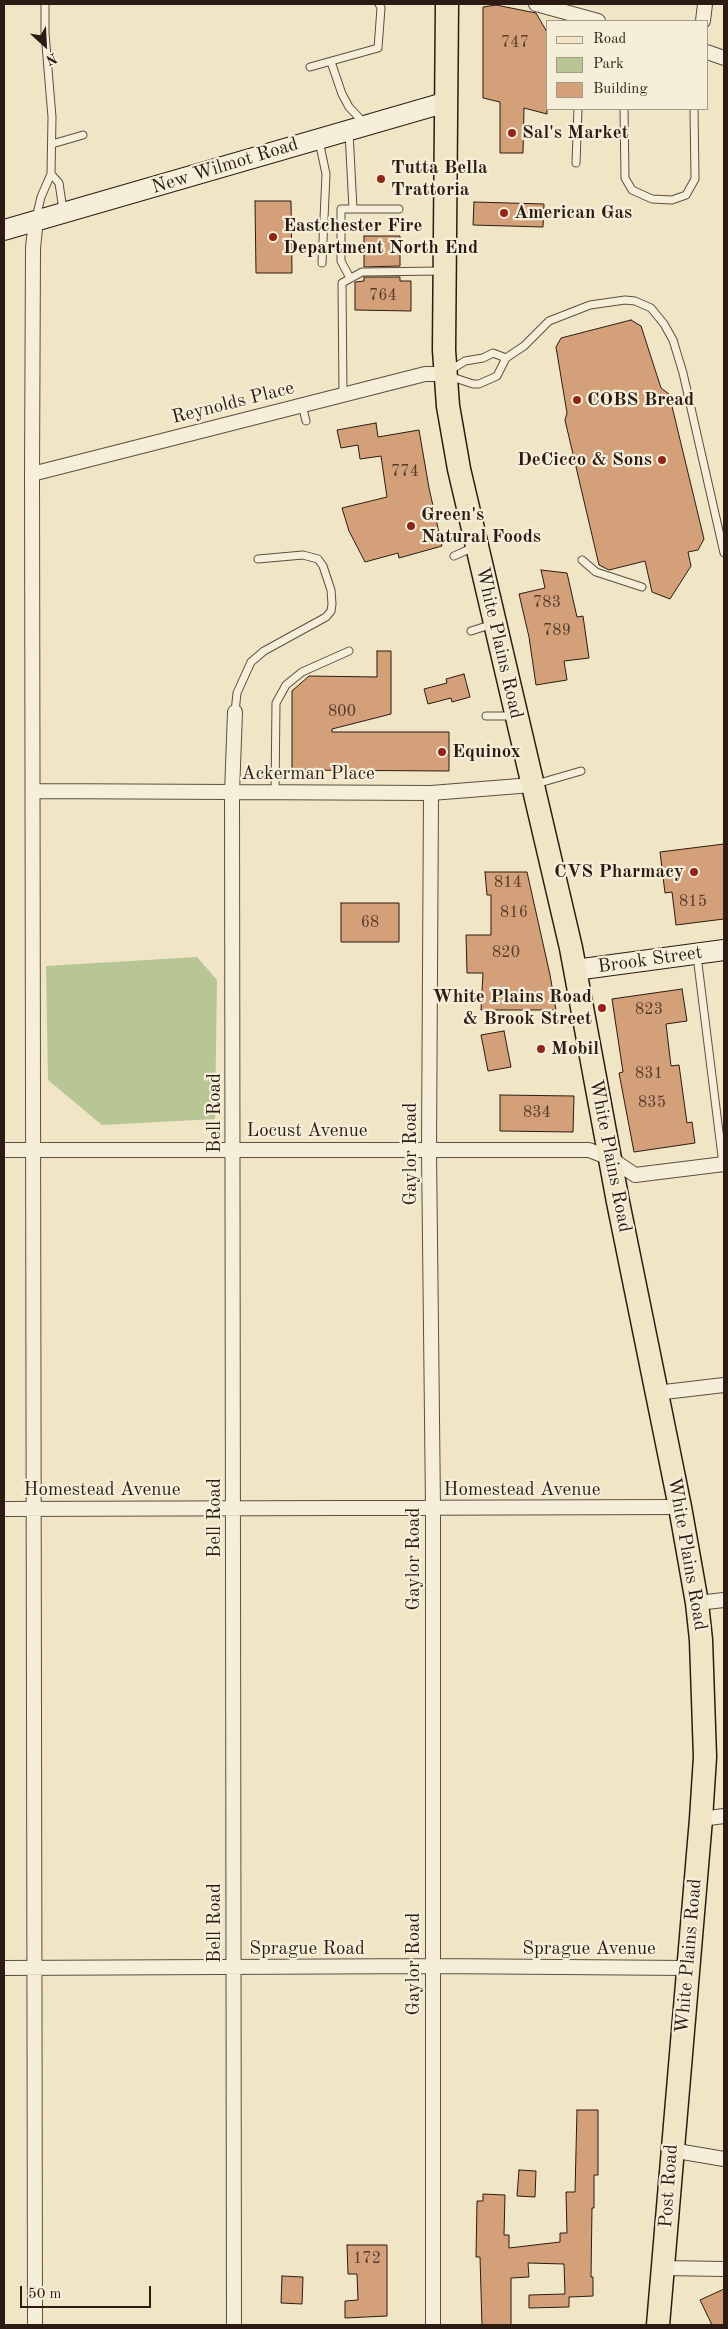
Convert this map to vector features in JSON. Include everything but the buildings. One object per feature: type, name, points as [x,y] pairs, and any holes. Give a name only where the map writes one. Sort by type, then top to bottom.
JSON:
[{"type":"main road","name":"White Plains Road","points":[[446,4],[447,102],[444,153],[444,374],[459,470],[575,970],[698,1604],[705,1696],[705,1757],[702,1819],[681,2046]]},
{"type":"main road","name":"Post Road","points":[[658,2325],[681,2046]]},
{"type":"street","points":[[536,4],[581,19]]},
{"type":"street","points":[[703,20],[705,4]]},
{"type":"street","points":[[708,52],[724,58]]},
{"type":"street","name":"New Wilmot Road","points":[[4,230],[36,219],[232,165],[447,102]]},
{"type":"street","points":[[35,2325],[32,474],[33,248],[36,219]]},
{"type":"street","name":"Reynolds Place","points":[[32,474],[425,374],[444,374]]},
{"type":"street","name":"Bell Road","points":[[234,2325],[234,1150],[232,793],[235,712]]},
{"type":"street","name":"Ackerman Place","points":[[33,791],[431,793],[532,785]]},
{"type":"street","name":"Gaylor Road","points":[[431,793],[429,1150],[433,1508],[433,2325]]},
{"type":"street","name":"Brook Street","points":[[575,970],[724,950]]},
{"type":"street","name":"Locust Avenue","points":[[4,1150],[589,1150],[610,1158],[635,1175],[724,1164]]},
{"type":"street","points":[[656,1393],[724,1385]]},
{"type":"street","name":"Homestead Avenue","points":[[4,1509],[680,1507]]},
{"type":"street","points":[[698,1604],[724,1600]]},
{"type":"street","points":[[702,1819],[724,1816]]},
{"type":"street","name":"Sprague Road","points":[[4,1968],[491,1967]]},
{"type":"street","name":"Sprague Avenue","points":[[491,1967],[688,1968]]},
{"type":"street","points":[[671,2150],[724,2159]]},
{"type":"street","points":[[663,2268],[724,2269]]},
{"type":"lane","points":[[36,219],[41,197],[51,174],[52,117],[45,33],[45,4]]},
{"type":"lane","points":[[310,68],[378,48],[381,8],[379,4]]},
{"type":"lane","points":[[331,62],[342,94],[354,113],[357,127],[353,209]]},
{"type":"lane","points":[[576,163],[578,110]]},
{"type":"lane","points":[[624,110],[624,178],[632,190],[652,199],[672,200],[686,195],[695,179],[694,110]]},
{"type":"lane","points":[[52,144],[83,135]]},
{"type":"lane","points":[[319,138],[326,174],[322,263]]},
{"type":"lane","points":[[51,174],[59,184],[64,212]]},
{"type":"lane","points":[[350,278],[341,262],[341,209],[398,209]]},
{"type":"lane","points":[[343,394],[342,283],[362,272],[444,271]]},
{"type":"lane","name":"Reynolds Place","points":[[444,374],[468,384],[479,384],[497,376],[506,358],[524,346],[549,321],[590,305],[635,300],[651,308],[664,324],[673,340],[681,364],[724,553]]},
{"type":"lane","name":"Reynolds Place","points":[[444,374],[465,361],[483,358],[494,353],[506,358]]},
{"type":"lane","points":[[302,405],[306,420]]},
{"type":"lane","points":[[454,556],[476,546]]},
{"type":"lane","points":[[235,712],[237,693],[251,662],[264,651],[326,617],[331,611],[331,590],[323,566],[318,559],[304,555],[258,559]]},
{"type":"lane","points":[[582,560],[596,572],[642,587]]},
{"type":"lane","points":[[471,631],[496,624]]},
{"type":"lane","points":[[275,793],[276,703],[286,685],[302,672],[349,652]]},
{"type":"lane","points":[[486,716],[516,716]]},
{"type":"lane","name":"Ackerman Place","points":[[532,785],[581,771]]},
{"type":"lane","points":[[696,953],[724,1164]]},
{"type":"green space","points":[[197,957],[217,980],[215,1119],[102,1125],[48,1080],[46,966]]},
{"type":"place","name":"Sal's Market","points":[[512,133]]},
{"type":"place","name":"Tutta Bella Trattoria","points":[[381,179]]},
{"type":"place","name":"American Gas","points":[[504,213]]},
{"type":"place","name":"Eastchester Fire Department North End","points":[[273,237]]},
{"type":"place","name":"COBS Bread","points":[[577,400]]},
{"type":"place","name":"DeCicco & Sons","points":[[662,460]]},
{"type":"place","name":"Green's Natural Foods","points":[[411,526]]},
{"type":"place","name":"Equinox","points":[[442,752]]},
{"type":"place","name":"CVS Pharmacy","points":[[694,872]]},
{"type":"place","name":"White Plains Road & Brook Street","points":[[602,1008]]},
{"type":"place","name":"Mobil","points":[[541,1049]]}]
